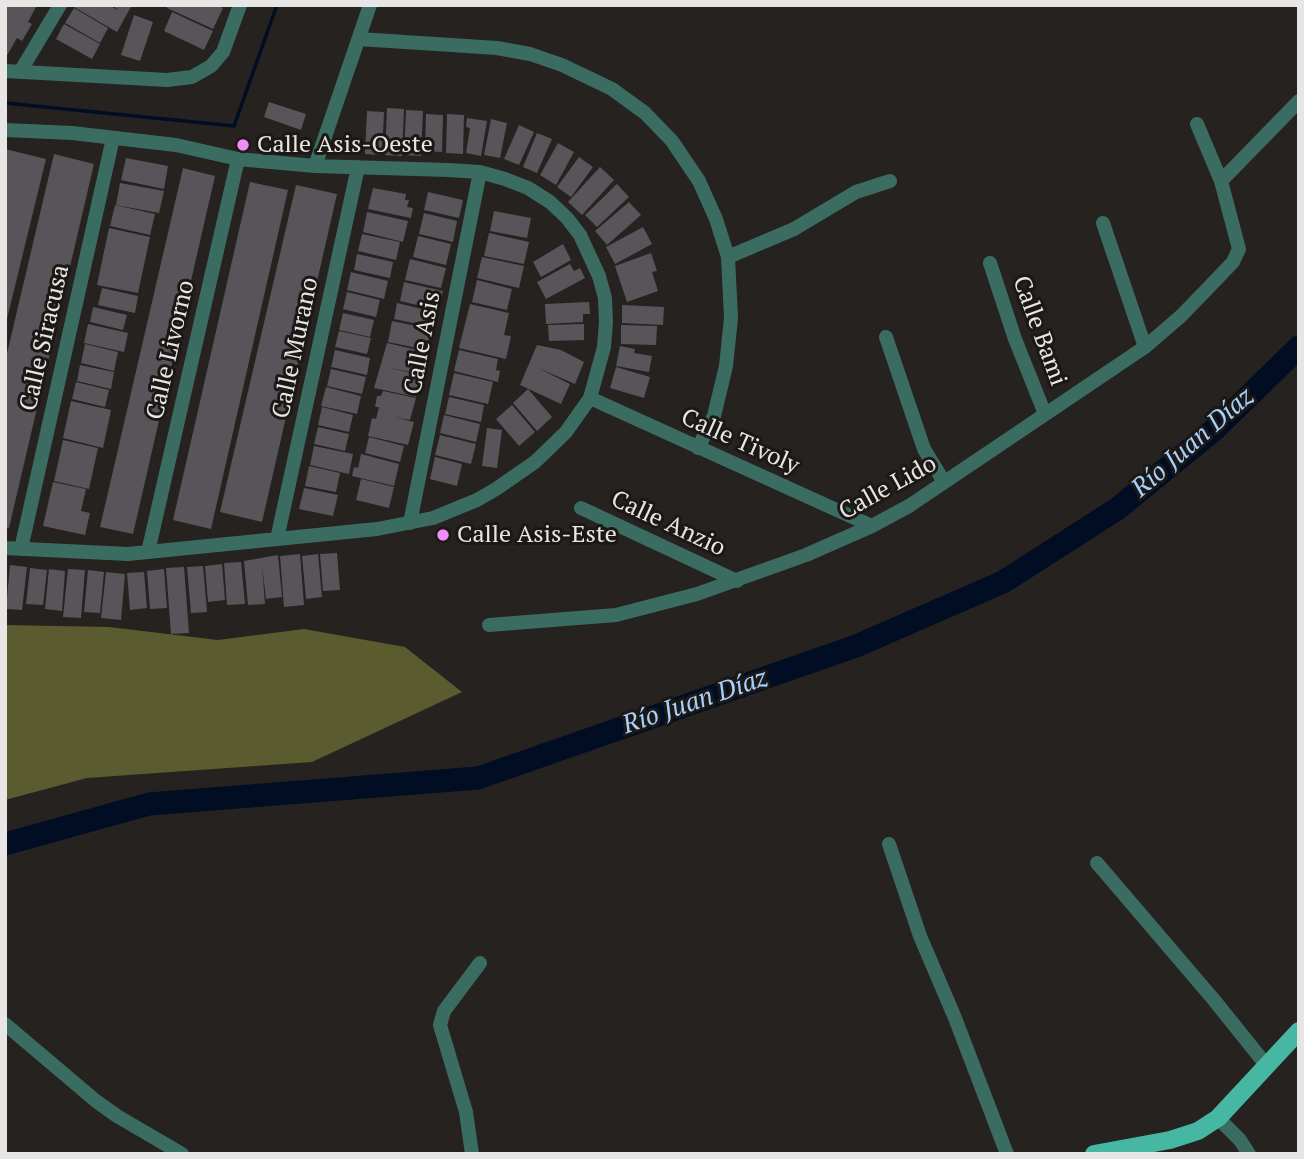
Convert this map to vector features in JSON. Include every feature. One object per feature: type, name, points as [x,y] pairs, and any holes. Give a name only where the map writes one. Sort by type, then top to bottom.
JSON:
[{"type":"main road","points":[[1094,1154],[1170,1140],[1198,1131],[1218,1118],[1299,1031]]},
{"type":"street","points":[[12,71],[60,5]]},
{"type":"street","points":[[12,71],[167,80],[185,78],[205,70],[223,52],[240,5]]},
{"type":"street","points":[[315,166],[370,5]]},
{"type":"street","points":[[359,39],[497,48],[530,54],[596,80],[645,113],[660,127],[685,158],[699,181],[716,219],[728,257],[731,318],[726,366],[714,416],[698,448]]},
{"type":"street","points":[[1197,124],[1221,181],[1299,101]]},
{"type":"street","points":[[5,130],[176,145],[238,159],[315,166],[480,172],[528,188],[550,202],[573,227],[590,254],[605,298],[606,322],[604,346],[590,398],[566,432],[535,462],[477,500],[433,518],[377,529],[148,552],[104,555],[5,548]]},
{"type":"street","name":"Calle Siracusa","points":[[21,549],[113,138]]},
{"type":"street","name":"Calle Livorno","points":[[148,552],[238,159]]},
{"type":"street","name":"Calle Murano","points":[[277,539],[358,167]]},
{"type":"street","name":"Calle Asis","points":[[410,523],[480,172]]},
{"type":"street","points":[[728,257],[794,229],[856,192],[890,181]]},
{"type":"street","name":"Calle Lido","points":[[489,625],[616,615],[737,581],[806,555],[872,526],[909,506],[1145,347],[1211,285],[1233,262],[1239,249],[1221,181]]},
{"type":"street","points":[[1103,223],[1145,347]]},
{"type":"street","name":"Calle Bami","points":[[990,263],[1015,339],[1045,414]]},
{"type":"street","points":[[886,337],[924,449],[944,482]]},
{"type":"street","name":"Calle Tivoly","points":[[590,398],[872,526]]},
{"type":"street","name":"Calle Anzio","points":[[581,508],[737,581]]},
{"type":"street","points":[[889,844],[920,936],[955,1018],[1007,1154]]},
{"type":"street","points":[[1097,863],[1267,1066]]},
{"type":"street","points":[[472,1154],[466,1112],[440,1025],[444,1011],[480,963]]},
{"type":"street","points":[[5,1024],[96,1101],[182,1154]]},
{"type":"street","points":[[1218,1118],[1240,1140],[1249,1154]]},
{"type":"shaded area","points":[[5,625],[109,627],[218,640],[304,629],[405,647],[462,692],[312,762],[87,778],[5,800]]},
{"type":"building","points":[[5,5],[37,5],[28,22],[32,24],[22,41],[17,38],[5,59]]},
{"type":"building","points":[[109,5],[119,11],[112,5],[132,5],[117,32],[74,7]]},
{"type":"building","points":[[168,5],[218,5],[223,8],[213,29],[167,8]]},
{"type":"building","points":[[74,8],[108,28],[100,43],[65,23]]},
{"type":"building","points":[[172,12],[213,31],[204,50],[164,31]]},
{"type":"building","points":[[134,15],[153,22],[140,61],[121,55]]},
{"type":"building","points":[[64,24],[100,44],[92,59],[56,39]]},
{"type":"building","points":[[269,102],[306,114],[301,130],[264,117]]},
{"type":"building","points":[[387,108],[404,109],[402,156],[385,155]]},
{"type":"building","points":[[406,110],[423,111],[421,156],[404,155]]},
{"type":"building","points":[[367,111],[384,112],[382,155],[365,154]]},
{"type":"building","points":[[426,114],[443,115],[442,152],[425,151]]},
{"type":"building","points":[[447,114],[464,115],[463,154],[446,153]]},
{"type":"building","points":[[467,118],[487,121],[481,156],[466,153],[470,128],[466,127]]},
{"type":"building","points":[[491,119],[507,123],[500,158],[484,155]]},
{"type":"building","points":[[519,125],[534,132],[519,165],[504,159]]},
{"type":"building","points":[[537,133],[552,139],[537,173],[523,167]]},
{"type":"building","points":[[558,143],[574,152],[556,185],[540,175]]},
{"type":"building","points":[[5,149],[46,159],[6,323],[5,323]]},
{"type":"building","points":[[54,154],[94,164],[9,528],[5,527],[5,362]]},
{"type":"building","points":[[579,157],[593,167],[571,197],[557,187]]},
{"type":"building","points":[[126,158],[168,166],[164,189],[121,180]]},
{"type":"building","points":[[600,167],[614,180],[582,215],[568,202]]},
{"type":"building","points":[[183,168],[215,176],[133,534],[100,527]]},
{"type":"building","points":[[250,182],[288,190],[211,529],[173,520]]},
{"type":"building","points":[[120,183],[164,191],[159,213],[116,205]]},
{"type":"building","points":[[617,184],[629,197],[597,227],[585,215]]},
{"type":"building","points":[[296,185],[337,194],[262,522],[220,512]]},
{"type":"building","points":[[373,188],[406,194],[405,200],[409,200],[407,207],[413,208],[411,218],[368,209]]},
{"type":"building","points":[[428,192],[463,200],[459,218],[424,210]]},
{"type":"building","points":[[629,202],[641,215],[607,245],[595,231]]},
{"type":"building","points":[[115,205],[155,214],[150,235],[110,226]]},
{"type":"building","points":[[494,211],[531,218],[527,238],[490,231]]},
{"type":"building","points":[[367,212],[408,221],[403,242],[363,232]]},
{"type":"building","points":[[424,213],[457,221],[453,242],[419,234]]},
{"type":"building","points":[[643,227],[652,244],[615,264],[606,247]]},
{"type":"building","points":[[109,228],[150,237],[138,293],[97,285]]},
{"type":"building","points":[[489,233],[529,242],[524,264],[484,256]]},
{"type":"building","points":[[362,234],[400,242],[396,260],[358,251]]},
{"type":"building","points":[[418,236],[451,244],[446,265],[413,257]]},
{"type":"building","points":[[563,244],[571,260],[541,277],[533,262]]},
{"type":"building","points":[[651,253],[657,271],[652,272],[658,291],[627,302],[615,266]]},
{"type":"building","points":[[357,254],[393,262],[390,278],[354,270]]},
{"type":"building","points":[[482,257],[524,266],[519,288],[477,278]]},
{"type":"building","points":[[410,259],[446,268],[441,288],[405,280]]},
{"type":"building","points":[[570,264],[574,271],[580,268],[585,278],[546,299],[537,282]]},
{"type":"building","points":[[351,272],[388,281],[384,299],[347,290]]},
{"type":"building","points":[[477,280],[512,289],[507,310],[472,302]]},
{"type":"building","points":[[404,282],[443,291],[438,310],[400,301]]},
{"type":"building","points":[[102,288],[138,296],[135,313],[98,305]]},
{"type":"building","points":[[347,292],[380,300],[376,317],[343,309]]},
{"type":"building","points":[[589,302],[590,314],[583,314],[583,322],[546,324],[545,304]]},
{"type":"building","points":[[397,303],[435,312],[432,327],[394,319]]},
{"type":"building","points":[[470,304],[509,313],[504,335],[511,336],[506,359],[459,348]]},
{"type":"building","points":[[622,305],[664,307],[663,325],[622,323]]},
{"type":"building","points":[[93,307],[127,315],[123,330],[90,322]]},
{"type":"building","points":[[343,313],[374,320],[370,337],[339,330]]},
{"type":"building","points":[[392,321],[431,329],[427,350],[388,342]]},
{"type":"building","points":[[88,324],[128,333],[124,352],[84,343]]},
{"type":"building","points":[[584,324],[584,340],[549,341],[548,325]]},
{"type":"building","points":[[621,325],[657,326],[656,345],[621,344]]},
{"type":"building","points":[[339,331],[371,338],[367,354],[335,347]]},
{"type":"building","points":[[387,343],[426,352],[421,374],[385,367],[421,375],[416,397],[374,388]]},
{"type":"building","points":[[85,344],[118,352],[114,371],[81,363]]},
{"type":"building","points":[[537,345],[561,350],[584,362],[575,384],[538,368],[570,384],[561,404],[520,385]]},
{"type":"building","points":[[620,346],[635,349],[634,353],[652,356],[649,372],[616,366]]},
{"type":"building","points":[[335,350],[370,358],[367,375],[331,367]]},
{"type":"building","points":[[459,350],[498,359],[498,382],[454,371]]},
{"type":"building","points":[[80,365],[114,372],[111,389],[77,381]]},
{"type":"building","points":[[616,367],[650,377],[644,398],[610,388]]},
{"type":"building","points":[[331,369],[366,377],[362,394],[327,386]]},
{"type":"building","points":[[454,373],[493,382],[488,404],[449,395]]},
{"type":"building","points":[[76,382],[109,390],[105,407],[72,399]]},
{"type":"building","points":[[326,387],[361,396],[357,414],[321,406]]},
{"type":"building","points":[[528,389],[552,417],[537,431],[513,403]]},
{"type":"building","points":[[383,391],[416,398],[410,420],[394,417],[414,422],[408,445],[368,436],[372,418],[376,419],[379,407],[375,407],[377,396],[381,396]]},
{"type":"building","points":[[449,397],[484,405],[481,422],[445,414]]},
{"type":"building","points":[[71,401],[111,410],[103,448],[63,438]]},
{"type":"building","points":[[512,405],[535,432],[519,446],[496,419]]},
{"type":"building","points":[[322,407],[353,415],[349,432],[318,425]]},
{"type":"building","points":[[444,415],[480,424],[476,442],[440,433]]},
{"type":"building","points":[[318,427],[349,434],[345,451],[314,444]]},
{"type":"building","points":[[487,428],[502,430],[497,468],[482,466]]},
{"type":"building","points":[[440,435],[476,444],[471,464],[435,455]]},
{"type":"building","points":[[369,437],[404,446],[400,462],[365,453]]},
{"type":"building","points":[[63,440],[98,448],[89,489],[54,481]]},
{"type":"building","points":[[314,446],[353,454],[349,474],[310,465]]},
{"type":"building","points":[[361,454],[399,464],[394,486],[352,476],[354,467],[358,468]]},
{"type":"building","points":[[435,457],[462,464],[457,486],[430,479]]},
{"type":"building","points":[[309,466],[340,473],[336,492],[305,486]]},
{"type":"building","points":[[361,479],[394,487],[389,508],[356,500]]},
{"type":"building","points":[[53,482],[86,489],[81,511],[90,513],[85,535],[43,526]]},
{"type":"building","points":[[304,488],[338,495],[333,516],[299,509]]},
{"type":"building","points":[[337,553],[340,590],[323,591],[320,554]]},
{"type":"building","points":[[300,554],[304,605],[284,607],[280,556]]},
{"type":"building","points":[[318,554],[322,597],[306,599],[302,556]]},
{"type":"building","points":[[278,555],[282,597],[266,599],[262,565],[265,604],[248,605],[244,561]]},
{"type":"building","points":[[241,562],[245,604],[227,605],[224,563]]},
{"type":"building","points":[[222,564],[225,600],[208,602],[205,566]]},
{"type":"building","points":[[10,565],[27,567],[22,610],[6,609]]},
{"type":"building","points":[[203,566],[207,612],[191,613],[187,567]]},
{"type":"building","points":[[184,567],[189,633],[171,634],[166,568]]},
{"type":"building","points":[[30,568],[47,570],[43,605],[26,604]]},
{"type":"building","points":[[49,569],[65,571],[62,611],[45,609]]},
{"type":"building","points":[[68,569],[85,570],[81,618],[63,617]]},
{"type":"building","points":[[164,569],[167,608],[150,609],[147,571]]},
{"type":"building","points":[[88,570],[104,572],[100,613],[84,612]]},
{"type":"building","points":[[106,572],[125,574],[121,620],[101,618]]},
{"type":"building","points":[[144,572],[147,608],[130,610],[127,573]]},
{"type":"waterway","points":[[5,103],[234,126],[277,5]]},
{"type":"waterway","name":"Río Juan Díaz","points":[[5,844],[149,804],[478,778],[856,646],[1003,582],[1117,509],[1215,429],[1299,347]]},
{"type":"place","name":"Calle Asis-Oeste","points":[[243,145]]},
{"type":"place","name":"Calle Asis-Este","points":[[443,535]]}]
